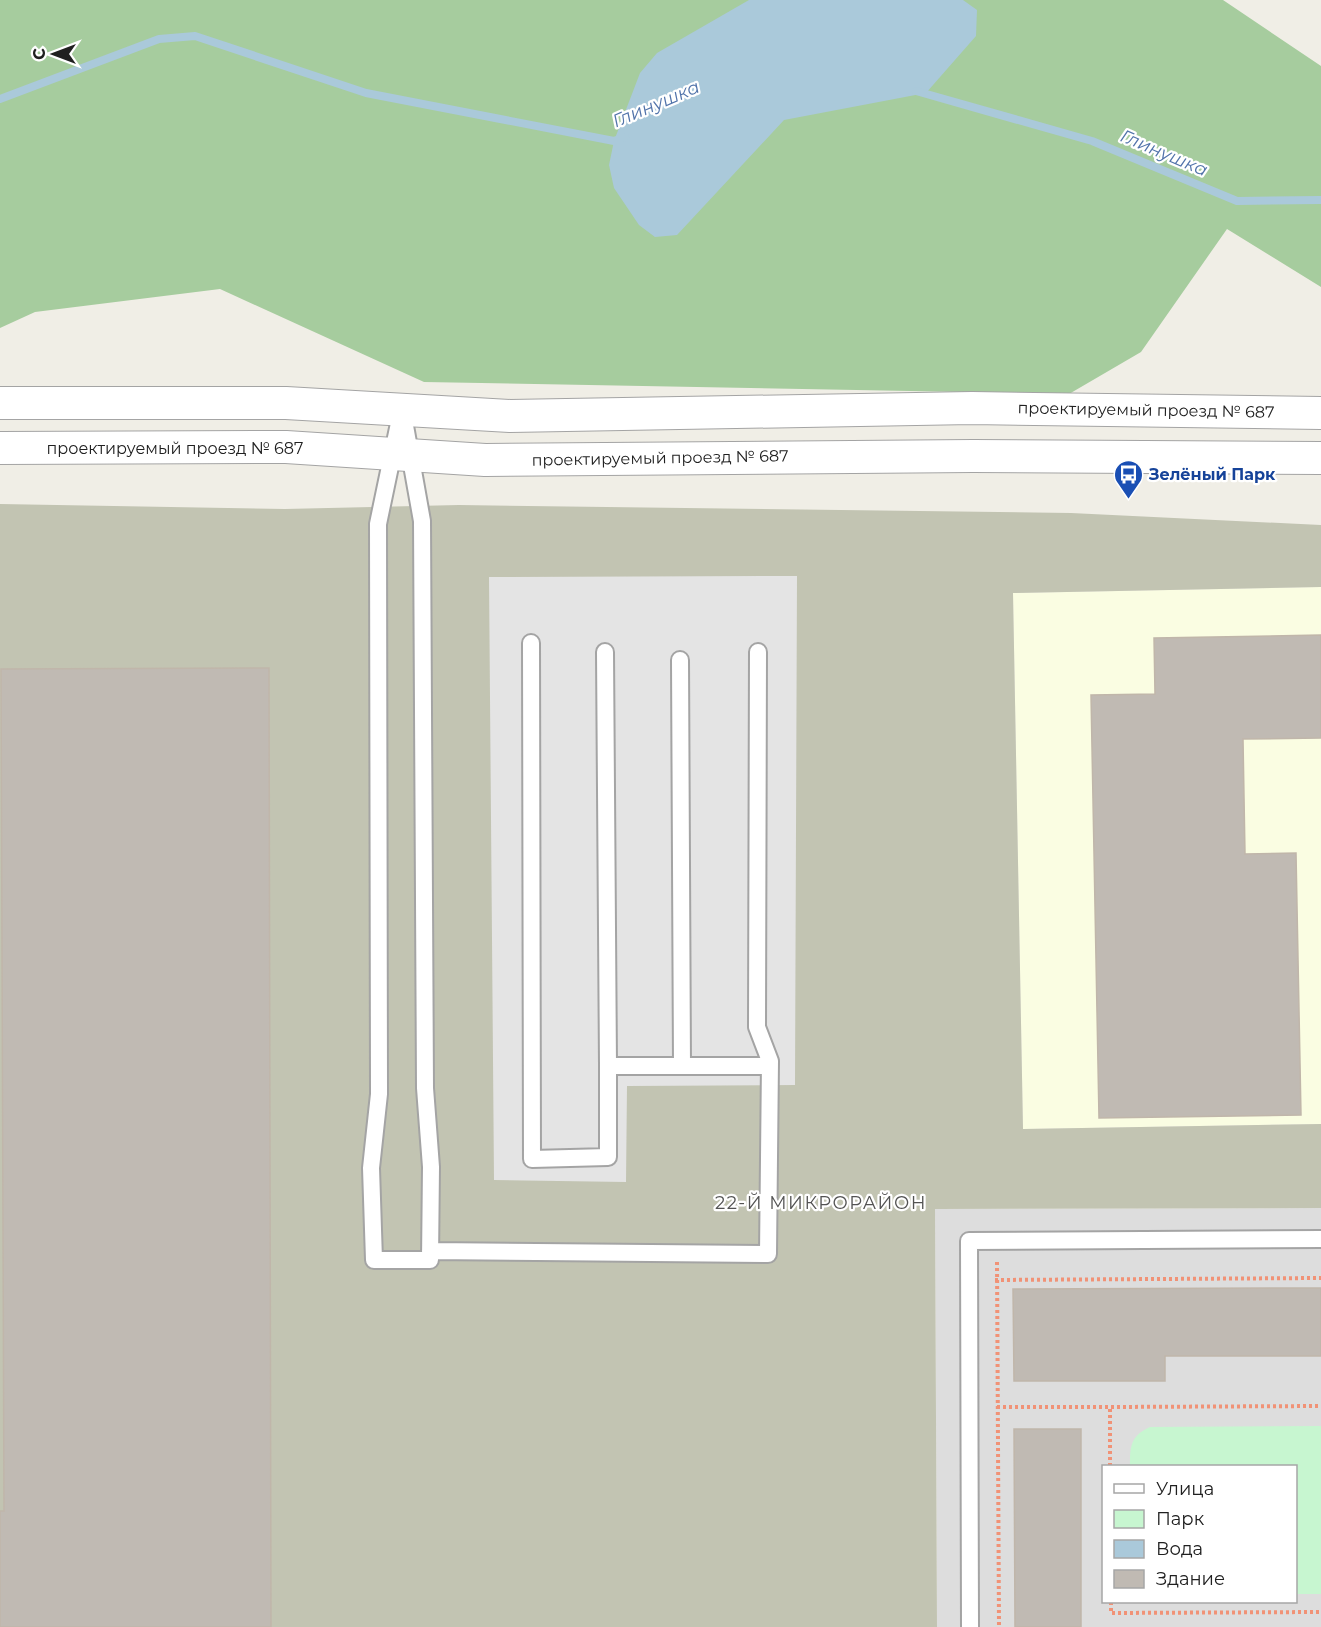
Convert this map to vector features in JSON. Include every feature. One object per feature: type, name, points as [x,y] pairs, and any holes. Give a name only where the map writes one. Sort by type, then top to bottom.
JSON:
[{"type":"street","name":"проектируемый проезд № 687","points":[[0,403],[286,403],[510,416],[972,408],[1321,413]]},
{"type":"street","name":"проектируемый проезд № 687","points":[[0,448],[286,447],[485,460],[973,456],[1321,458]]},
{"type":"lane","points":[[401,455],[422,521],[425,1076],[431,1167],[430,1260],[374,1260],[371,1168],[379,1094],[378,525],[401,455],[402,409]]},
{"type":"lane","points":[[531,643],[532,1159],[608,1158],[605,652]]},
{"type":"lane","points":[[430,1251],[768,1254],[770,1060],[757,1027],[758,652]]},
{"type":"lane","points":[[680,660],[682,1066]]},
{"type":"lane","points":[[608,1066],[769,1066]]},
{"type":"lane","points":[[970,1627],[969,1241],[1321,1239]]},
{"type":"path","points":[[997,1240],[999,1627]]},
{"type":"path","points":[[969,1280],[1321,1278]]},
{"type":"path","points":[[970,1407],[1321,1406]]},
{"type":"path","points":[[1110,1407],[1110,1465]]},
{"type":"path","points":[[1111,1603],[1111,1613],[1321,1612]]},
{"type":"shaded area","points":[[0,504],[285,509],[459,505],[1071,513],[1321,525],[1321,587],[1013,593],[1023,1129],[1321,1124],[1321,1208],[935,1209],[937,1627],[0,1627]]},
{"type":"shaded area","points":[[797,576],[795,1085],[627,1086],[626,1182],[494,1180],[489,577]]},
{"type":"shaded area","points":[[1321,587],[1321,1124],[1023,1129],[1013,593]]},
{"type":"shaded area","points":[[1321,1208],[1321,1627],[937,1627],[935,1209]]},
{"type":"green space","points":[[0,0],[1223,0],[1321,66],[1321,287],[1227,229],[1141,352],[1069,394],[424,382],[220,289],[35,312],[0,328]]},
{"type":"green space","points":[[1321,1426],[1321,1594],[1297,1594],[1297,1465],[1130,1465],[1130,1453],[1135,1438],[1150,1427]]},
{"type":"water","points":[[749,0],[963,0],[977,10],[976,36],[926,93],[784,120],[677,235],[655,237],[639,225],[614,188],[609,165],[614,141],[640,73],[657,53]]},
{"type":"building","points":[[1321,635],[1321,738],[1243,739],[1245,854],[1296,853],[1301,1115],[1099,1118],[1091,695],[1155,694],[1154,638]]},
{"type":"building","points":[[269,668],[271,1627],[0,1627],[0,1511],[4,1511],[1,669]]},
{"type":"building","points":[[1321,1288],[1321,1356],[1165,1356],[1165,1381],[1014,1381],[1013,1289]]},
{"type":"building","points":[[1014,1429],[1081,1429],[1081,1627],[1015,1627]]},
{"type":"waterway","name":"Глинушка","points":[[0,99],[159,39],[195,36],[366,93],[614,141],[625,137]]},
{"type":"waterway","name":"Глинушка","points":[[916,91],[1092,141],[1237,201],[1321,200]]},
{"type":"place","name":"Зелёный Парк","points":[[1128,500]]},
{"type":"district","name":"22-Й МИКРОРАЙОН","points":[[821,1203]]}]
